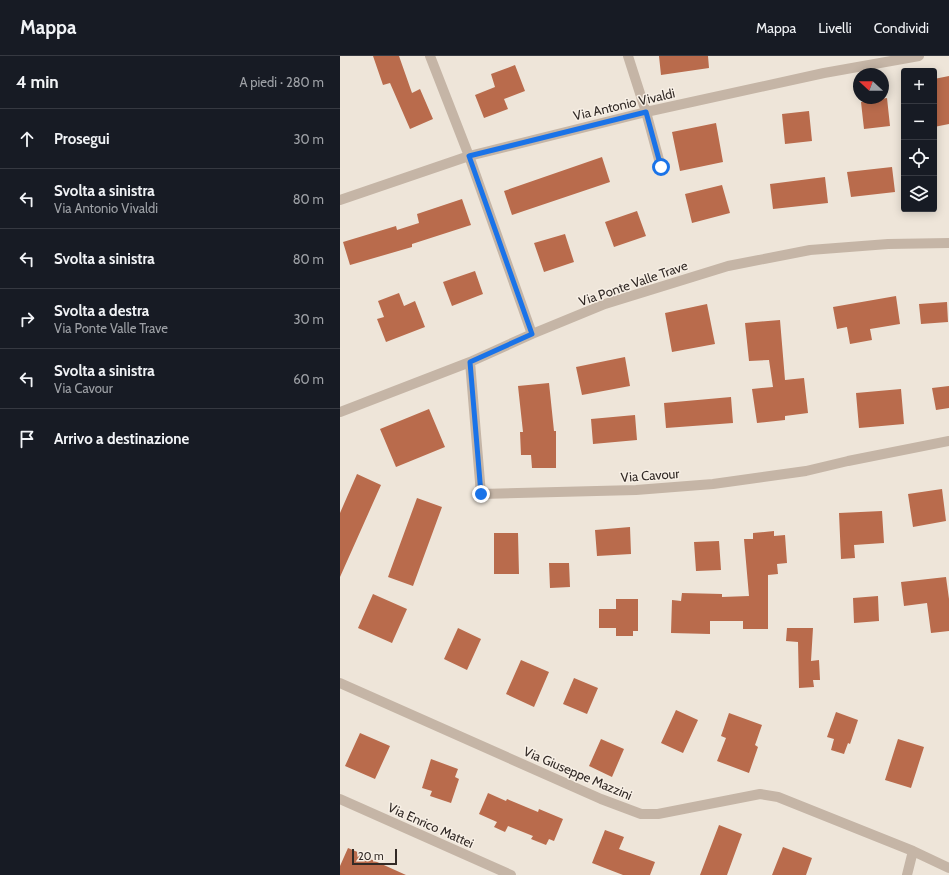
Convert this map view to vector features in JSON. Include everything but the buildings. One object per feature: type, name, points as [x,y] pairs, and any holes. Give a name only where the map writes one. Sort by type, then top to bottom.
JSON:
[{"type":"street","points":[[430,56],[469,156],[532,334]]},
{"type":"street","points":[[628,56],[646,112],[661,167]]},
{"type":"street","name":"Via Antonio Vivaldi","points":[[340,200],[469,156],[646,112],[824,73],[919,56]]},
{"type":"street","name":"Via Ponte Valle Trave","points":[[340,412],[470,362],[532,334],[605,304],[728,266],[810,250],[888,244],[949,243]]},
{"type":"street","name":"Via Cavour","points":[[470,362],[481,494],[636,490],[713,484],[806,471],[848,460],[949,441]]},
{"type":"street","name":"Via Giuseppe Mazzini","points":[[340,682],[601,799],[641,814],[658,814],[760,794],[778,797],[913,851],[949,868]]},
{"type":"street","name":"Via Enrico Mattei","points":[[340,798],[511,875]]},
{"type":"street","points":[[907,875],[913,851]]},
{"type":"route","points":[[481,494],[470,362],[532,334],[469,156],[646,112],[661,167]]}]
